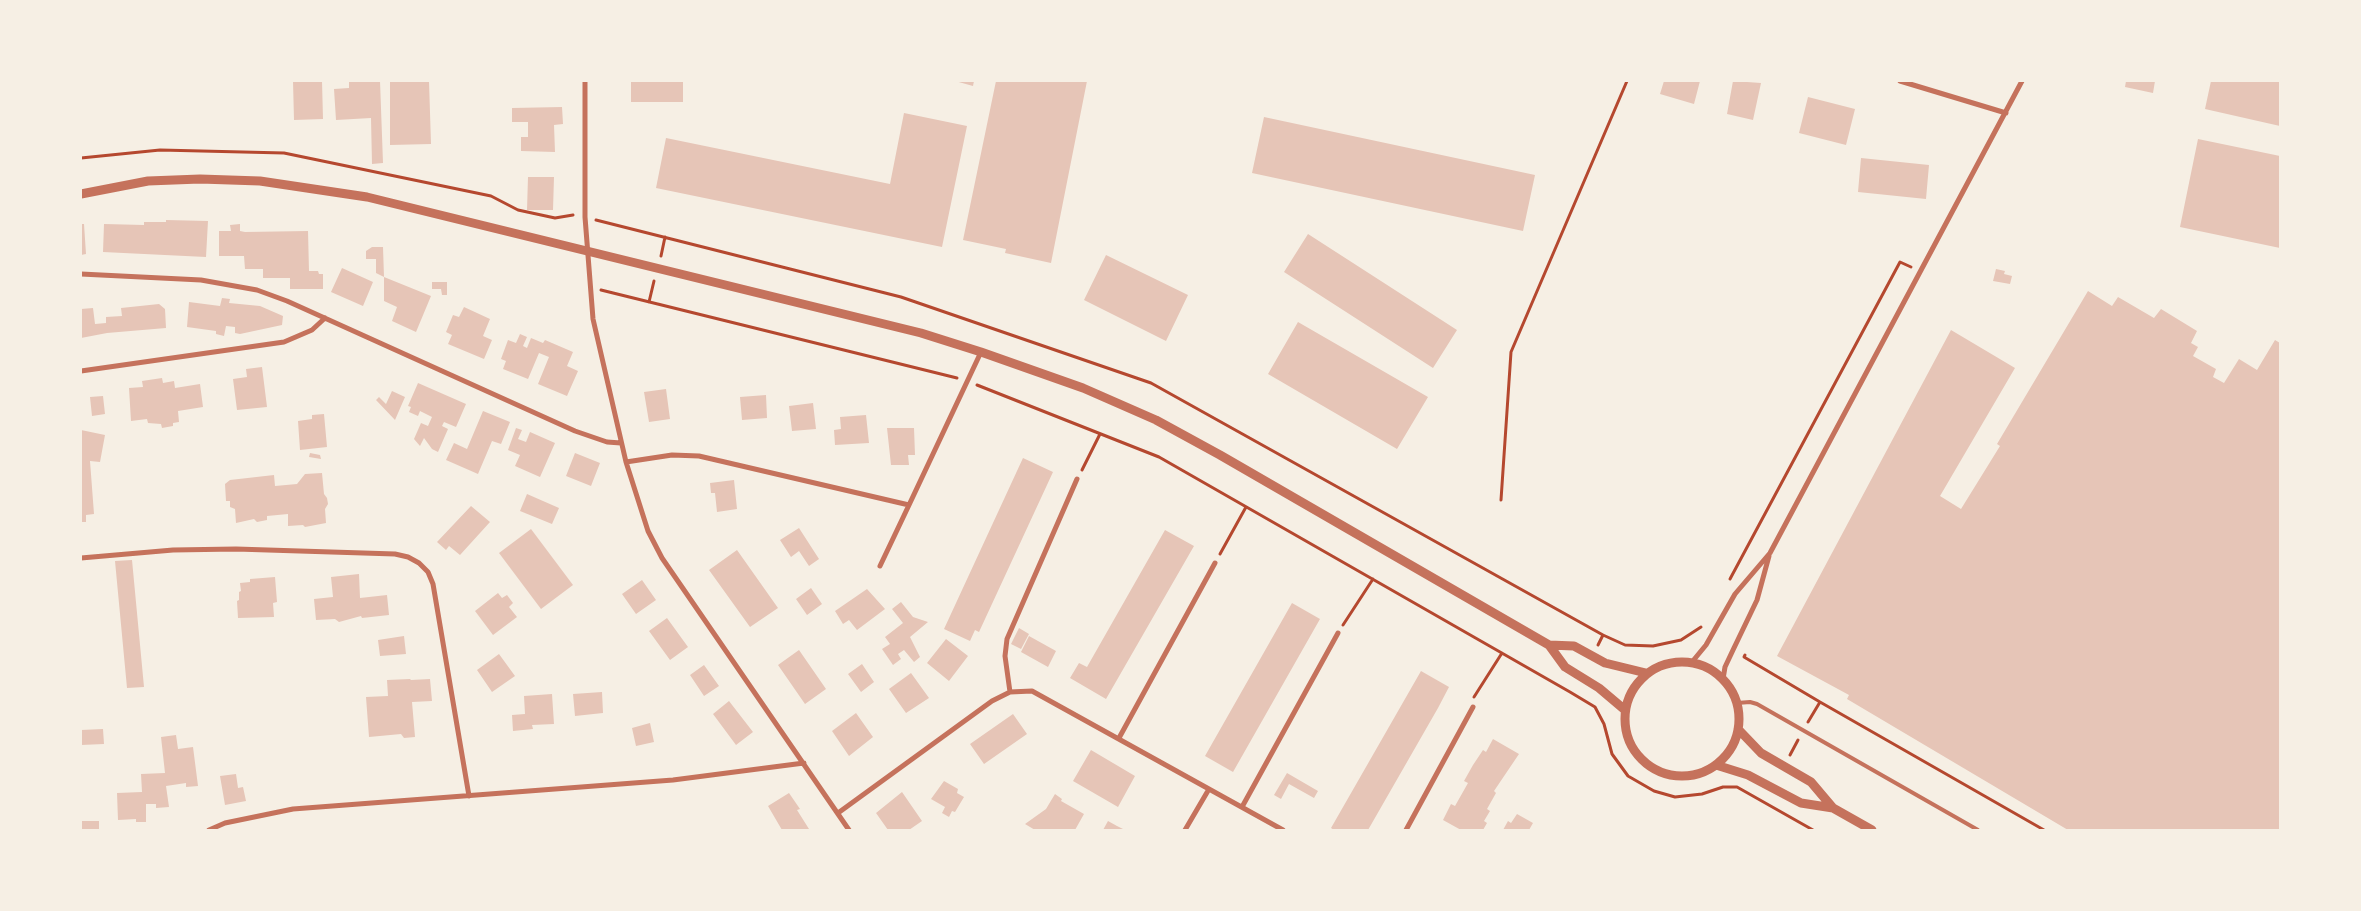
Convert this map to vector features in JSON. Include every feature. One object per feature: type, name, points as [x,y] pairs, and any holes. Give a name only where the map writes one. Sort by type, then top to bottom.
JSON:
[{"type":"street","points":[[585,81],[585,193],[593,319],[621,443],[648,531],[662,558],[849,830]]},
{"type":"street","points":[[1900,81],[2006,113]]},
{"type":"street","points":[[1692,662],[1706,645],[1735,594],[1770,553],[2022,81]]},
{"type":"street","points":[[81,194],[148,181],[200,179],[260,181],[304,186],[367,197],[921,333],[981,352],[1083,388],[1156,420],[1549,646],[1565,667],[1599,688],[1625,710]]},
{"type":"street","points":[[81,274],[163,277],[222,282],[273,296],[575,431],[607,442],[621,443]]},
{"type":"street","points":[[81,371],[284,342],[312,330],[325,318]]},
{"type":"street","points":[[880,566],[981,352]]},
{"type":"street","points":[[626,462],[672,455],[699,456],[909,505]]},
{"type":"street","points":[[1010,692],[1005,656],[1007,639],[1077,479]]},
{"type":"street","points":[[81,558],[173,550],[220,549],[395,554],[408,556],[428,572],[433,584],[469,796]]},
{"type":"street","points":[[1723,679],[1725,666],[1732,650],[1758,600],[1770,553]]},
{"type":"street","points":[[1118,738],[1215,563]]},
{"type":"street","points":[[1242,807],[1338,633]]},
{"type":"street","points":[[1549,646],[1574,646],[1605,663],[1646,673]]},
{"type":"street","points":[[1692,662],[1714,671],[1723,679],[1737,703],[1738,729],[1731,749],[1716,765],[1701,773],[1685,777],[1668,775],[1652,768],[1639,758],[1630,744],[1625,727],[1625,710],[1632,690],[1646,673],[1668,663],[1692,662]]},
{"type":"street","points":[[838,813],[992,701],[1010,692],[1032,691],[1283,830]]},
{"type":"street","points":[[1406,830],[1473,707]]},
{"type":"street","points":[[1738,729],[1761,753],[1811,782],[1833,808],[1872,830]]},
{"type":"street","points":[[209,830],[225,823],[293,809],[673,780],[804,763]]},
{"type":"street","points":[[1716,765],[1748,774],[1801,803],[1833,808]]},
{"type":"street","points":[[1185,830],[1208,788]]},
{"type":"lane","points":[[1737,703],[1757,704],[1978,830]]},
{"type":"path","points":[[1501,500],[1511,352],[1628,81]]},
{"type":"path","points":[[81,158],[160,150],[284,153],[491,196],[518,210],[555,218],[568,214]]},
{"type":"path","points":[[662,253],[666,237]]},
{"type":"path","points":[[1726,587],[1900,262],[1920,272]]},
{"type":"path","points":[[649,302],[653,286]]},
{"type":"path","points":[[602,290],[967,381],[1159,457],[1595,707],[1604,724],[1612,754],[1628,776],[1654,791],[1675,797],[1737,787],[1814,830]]},
{"type":"path","points":[[1077,479],[1100,434]]},
{"type":"path","points":[[1215,563],[1246,507]]},
{"type":"path","points":[[1338,633],[1373,579]]},
{"type":"path","points":[[1596,648],[1603,635],[1625,646],[1653,646],[1681,640],[1703,626]]},
{"type":"path","points":[[1748,650],[1744,657],[2044,830]]},
{"type":"path","points":[[1473,707],[1475,696],[1502,653]]},
{"type":"path","points":[[1570,692],[1573,688]]},
{"type":"path","points":[[1784,766],[1820,702]]},
{"type":"path","points":[[1763,803],[1772,787]]},
{"type":"building","points":[[293,81],[322,81],[323,119],[294,120]]},
{"type":"building","points":[[349,81],[380,81],[383,163],[372,164],[371,118],[336,120],[334,89],[349,88]]},
{"type":"building","points":[[390,81],[429,81],[431,144],[390,145]]},
{"type":"building","points":[[631,81],[683,81],[683,102],[631,102]]},
{"type":"building","points":[[955,81],[974,81],[973,86]]},
{"type":"building","points":[[996,81],[1087,81],[1051,263],[1005,253],[1006,249],[963,240]]},
{"type":"building","points":[[1664,81],[1700,81],[1694,104],[1660,94]]},
{"type":"building","points":[[1733,81],[1761,83],[1753,120],[1727,114]]},
{"type":"building","points":[[2126,81],[2155,81],[2153,93],[2125,87]]},
{"type":"building","points":[[2211,81],[2280,81],[2280,126],[2205,109]]},
{"type":"building","points":[[1808,97],[1855,109],[1846,145],[1799,133]]},
{"type":"building","points":[[562,107],[563,124],[554,125],[555,152],[521,151],[521,137],[528,137],[528,122],[512,122],[512,108]]},
{"type":"building","points":[[904,113],[967,126],[942,247],[656,188],[666,138],[890,184]]},
{"type":"building","points":[[1264,117],[1535,175],[1523,231],[1252,173]]},
{"type":"building","points":[[2198,139],[2280,156],[2280,248],[2180,227]]},
{"type":"building","points":[[1861,158],[1929,165],[1926,199],[1858,192]]},
{"type":"building","points":[[528,177],[554,177],[553,210],[527,210]]},
{"type":"building","points":[[166,220],[208,221],[206,257],[103,252],[104,224],[144,225],[144,222],[166,222]]},
{"type":"building","points":[[81,224],[84,224],[86,254],[81,255]]},
{"type":"building","points":[[240,224],[240,231],[245,232],[308,231],[309,271],[318,271],[319,274],[323,274],[323,289],[290,289],[290,278],[263,278],[263,269],[245,269],[244,256],[219,256],[219,231],[231,231],[230,225]]},
{"type":"building","points":[[1308,234],[1457,330],[1433,368],[1284,272]]},
{"type":"building","points":[[372,247],[383,247],[384,277],[376,273],[376,259],[366,259],[366,251]]},
{"type":"building","points":[[1106,255],[1188,295],[1166,341],[1084,300]]},
{"type":"building","points":[[342,268],[373,282],[363,306],[331,292]]},
{"type":"building","points":[[1996,269],[2005,271],[2004,274],[2012,276],[2010,284],[1993,281]]},
{"type":"building","points":[[384,277],[431,296],[416,332],[392,321],[397,307],[384,301]]},
{"type":"building","points":[[432,282],[447,282],[447,295],[442,295],[441,289],[432,289]]},
{"type":"building","points":[[2088,291],[2112,306],[2118,297],[2154,318],[2161,309],[2197,331],[2191,343],[2198,347],[2193,356],[2216,369],[2213,377],[2224,383],[2239,359],[2257,370],[2275,340],[2280,343],[2280,830],[2068,830],[1847,699],[1849,695],[1777,656],[1951,330],[2015,368],[1940,496],[1961,509],[2000,446],[1997,444]]},
{"type":"building","points":[[222,298],[230,299],[229,303],[260,306],[283,316],[282,325],[240,334],[235,333],[235,327],[226,326],[224,336],[216,334],[216,331],[187,327],[189,302],[220,306]]},
{"type":"building","points":[[159,304],[165,309],[166,328],[107,333],[81,338],[81,309],[93,308],[95,324],[106,323],[106,317],[122,316],[121,308]]},
{"type":"building","points":[[464,307],[490,319],[483,336],[492,340],[484,359],[448,344],[452,335],[446,332],[453,315],[459,317]]},
{"type":"building","points":[[1298,322],[1428,397],[1397,449],[1268,374]]},
{"type":"building","points":[[520,334],[527,337],[523,346],[527,348],[531,338],[543,343],[545,340],[573,352],[567,366],[578,371],[567,396],[538,384],[549,357],[539,353],[528,379],[503,369],[506,361],[501,359],[508,340],[516,343]]},
{"type":"building","points":[[262,367],[267,407],[237,410],[233,379],[247,377],[246,369]]},
{"type":"building","points":[[162,378],[163,383],[174,381],[175,388],[200,384],[203,407],[178,411],[179,422],[173,423],[173,426],[162,428],[161,424],[148,423],[147,419],[131,421],[129,388],[143,387],[142,381]]},
{"type":"building","points":[[418,383],[466,404],[456,427],[444,422],[442,426],[448,429],[438,452],[432,449],[424,438],[420,446],[414,439],[421,423],[428,426],[432,417],[420,411],[418,416],[409,412],[411,407],[408,406]]},
{"type":"building","points":[[666,389],[670,419],[649,422],[644,392]]},
{"type":"building","points":[[392,391],[405,397],[395,420],[376,400],[379,397],[386,404]]},
{"type":"building","points":[[766,395],[767,418],[742,420],[740,397]]},
{"type":"building","points":[[103,396],[105,414],[92,416],[90,397]]},
{"type":"building","points":[[813,403],[816,429],[792,431],[789,406]]},
{"type":"building","points":[[483,411],[510,422],[501,444],[492,441],[478,474],[446,460],[454,443],[467,449]]},
{"type":"building","points":[[324,414],[327,447],[300,450],[298,421],[312,419],[312,415]]},
{"type":"building","points":[[866,415],[869,443],[835,445],[834,430],[841,429],[840,417]]},
{"type":"building","points":[[516,428],[522,430],[518,439],[526,442],[530,432],[555,443],[540,477],[515,466],[520,455],[508,450]]},
{"type":"building","points":[[887,428],[914,428],[915,455],[908,455],[909,465],[891,465]]},
{"type":"building","points":[[81,430],[105,435],[100,462],[90,461],[94,514],[86,515],[86,522],[81,522]]},
{"type":"building","points":[[310,453],[320,455],[321,459],[309,457]]},
{"type":"building","points":[[575,453],[600,463],[591,486],[566,476]]},
{"type":"building","points":[[1023,458],[1053,472],[979,632],[975,630],[970,641],[944,629]]},
{"type":"building","points":[[322,473],[324,494],[328,504],[325,509],[326,523],[305,527],[303,525],[288,526],[288,514],[267,516],[267,520],[257,522],[254,519],[236,523],[235,509],[230,507],[230,501],[226,501],[225,484],[230,480],[274,475],[275,486],[297,484],[305,474]]},
{"type":"building","points":[[734,480],[737,509],[717,512],[715,493],[711,493],[710,483]]},
{"type":"building","points":[[527,494],[559,508],[552,524],[520,511]]},
{"type":"building","points":[[471,506],[490,522],[460,555],[449,546],[446,550],[437,542]]},
{"type":"building","points":[[799,528],[819,559],[809,566],[799,551],[791,557],[780,540]]},
{"type":"building","points":[[531,529],[573,585],[541,609],[499,553]]},
{"type":"building","points":[[1165,530],[1194,546],[1106,699],[1070,678],[1079,663],[1087,667]]},
{"type":"building","points":[[737,550],[778,608],[750,627],[709,570]]},
{"type":"building","points":[[132,560],[144,687],[127,688],[115,561]]},
{"type":"building","points":[[359,574],[360,598],[387,595],[389,615],[362,618],[361,616],[339,622],[335,619],[316,620],[314,599],[333,597],[331,577]]},
{"type":"building","points":[[275,577],[277,602],[273,603],[274,617],[238,618],[237,601],[241,591],[240,583],[250,582],[250,579]]},
{"type":"building","points":[[642,580],[656,600],[636,614],[622,594]]},
{"type":"building","points":[[811,588],[822,604],[807,615],[796,599]]},
{"type":"building","points":[[867,589],[885,609],[857,630],[849,620],[843,624],[835,611]]},
{"type":"building","points":[[498,593],[502,598],[507,595],[513,603],[509,607],[517,617],[493,635],[475,611]]},
{"type":"building","points":[[901,602],[913,617],[928,622],[910,637],[920,657],[914,662],[904,650],[898,654],[901,659],[893,665],[882,649],[890,644],[885,637],[903,623],[892,609]]},
{"type":"building","points":[[1292,603],[1320,619],[1233,772],[1205,756]]},
{"type":"building","points":[[667,618],[688,647],[670,660],[649,631]]},
{"type":"building","points":[[1019,628],[1029,634],[1021,649],[1011,644]]},
{"type":"building","points":[[404,636],[406,654],[380,656],[378,640]]},
{"type":"building","points":[[1029,636],[1056,651],[1048,667],[1021,652]]},
{"type":"building","points":[[946,639],[968,656],[949,681],[927,663]]},
{"type":"building","points":[[799,650],[826,689],[805,704],[778,665]]},
{"type":"building","points":[[499,654],[515,676],[492,692],[477,670]]},
{"type":"building","points":[[862,664],[874,682],[861,692],[848,674]]},
{"type":"building","points":[[704,665],[719,686],[704,696],[690,675]]},
{"type":"building","points":[[1421,671],[1449,687],[1438,708],[1368,830],[1334,830],[1331,828]]},
{"type":"building","points":[[911,673],[929,698],[906,713],[889,689]]},
{"type":"building","points":[[430,679],[432,701],[412,702],[415,737],[404,738],[401,734],[369,737],[366,697],[388,696],[387,680]]},
{"type":"building","points":[[602,692],[603,713],[575,716],[573,694]]},
{"type":"building","points":[[552,694],[554,724],[532,725],[533,729],[513,731],[512,715],[525,714],[524,696]]},
{"type":"building","points":[[729,701],[753,732],[736,745],[713,714]]},
{"type":"building","points":[[856,713],[873,737],[849,756],[832,731]]},
{"type":"building","points":[[1013,714],[1027,734],[984,764],[970,744]]},
{"type":"building","points":[[650,723],[654,742],[636,746],[632,728]]},
{"type":"building","points":[[103,729],[104,744],[81,745],[81,730]]},
{"type":"building","points":[[176,735],[178,749],[193,747],[198,786],[186,787],[186,783],[166,786],[169,807],[156,808],[156,804],[146,804],[146,822],[136,822],[136,819],[118,820],[117,793],[142,792],[141,774],[165,773],[161,737]]},
{"type":"building","points":[[1493,739],[1519,754],[1494,791],[1496,793],[1487,809],[1490,811],[1484,821],[1487,823],[1483,830],[1461,830],[1443,820],[1451,804],[1455,806],[1468,783],[1464,781],[1473,765],[1483,750],[1486,752]]},
{"type":"building","points":[[1091,750],[1135,776],[1118,807],[1073,781]]},
{"type":"building","points":[[1287,773],[1318,791],[1314,798],[1289,784],[1281,799],[1274,795]]},
{"type":"building","points":[[236,774],[238,788],[243,787],[246,801],[225,805],[220,776]]},
{"type":"building","points":[[944,781],[958,789],[957,793],[964,797],[955,812],[952,811],[949,817],[942,813],[945,807],[931,799]]},
{"type":"building","points":[[902,792],[922,821],[909,830],[888,830],[876,813]]},
{"type":"building","points":[[789,793],[800,809],[797,810],[809,829],[782,830],[768,806]]},
{"type":"building","points":[[1055,794],[1062,799],[1061,801],[1084,814],[1075,830],[1035,830],[1025,824],[1046,809]]},
{"type":"building","points":[[1517,814],[1533,823],[1529,830],[1503,830],[1508,821],[1511,823]]},
{"type":"building","points":[[81,821],[99,821],[99,830],[81,830]]},
{"type":"building","points":[[1108,821],[1117,826],[1125,830],[1103,830]]}]
